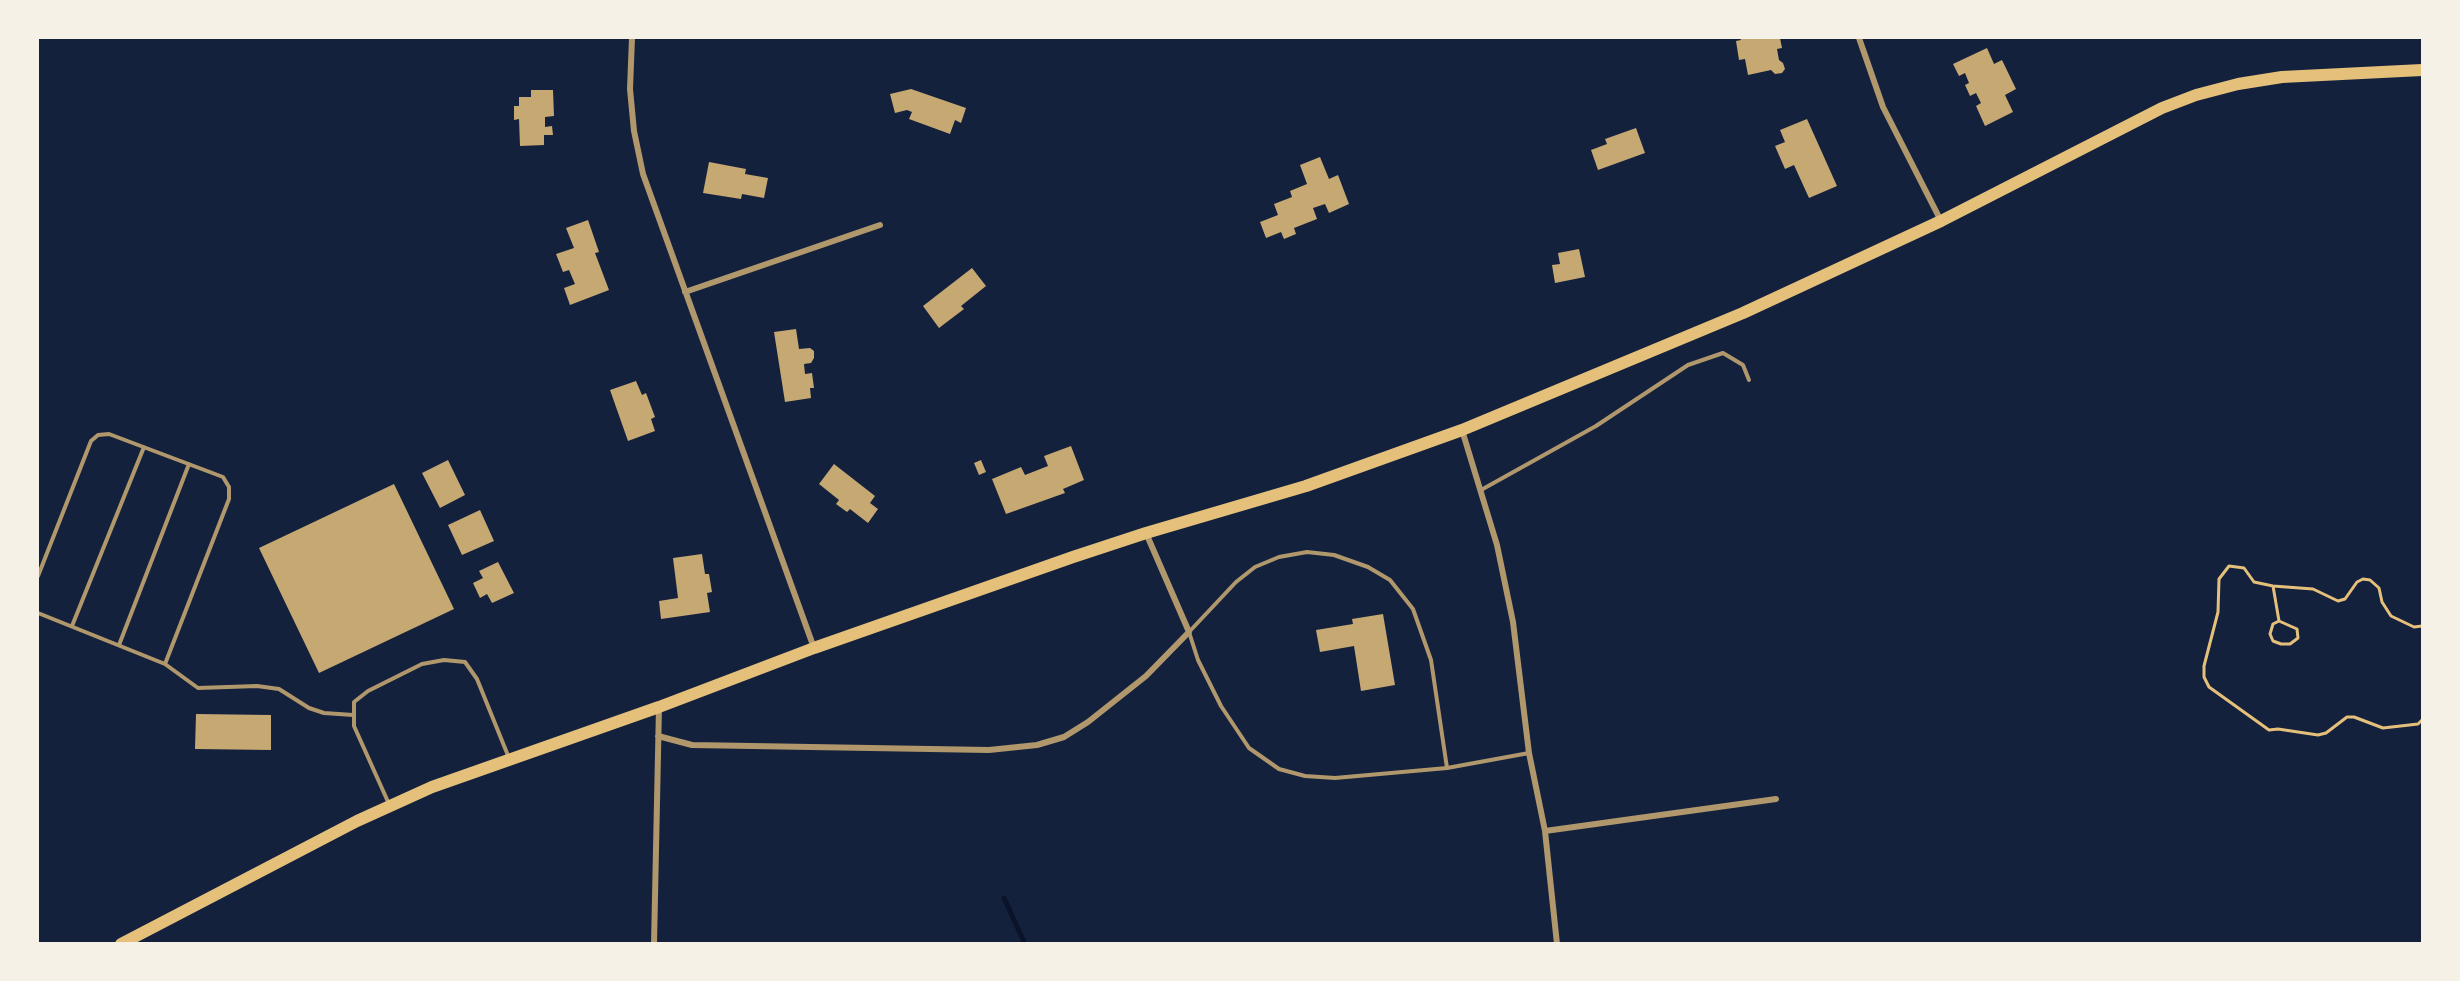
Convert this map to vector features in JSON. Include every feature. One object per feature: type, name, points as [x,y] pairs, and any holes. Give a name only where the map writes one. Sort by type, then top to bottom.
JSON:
[{"type":"main road","points":[[121,944],[390,806],[432,787],[659,707],[814,648],[1146,533],[1306,486],[1462,430],[1743,313],[1941,221],[2129,123],[2196,95],[2238,84],[2282,77],[2422,70]]},
{"type":"street","points":[[632,38],[630,88],[634,131],[643,174],[814,648]]},
{"type":"street","points":[[1860,38],[1883,107],[1941,221]]},
{"type":"street","points":[[685,292],[880,225]]},
{"type":"street","points":[[1462,430],[1497,545],[1513,622],[1529,753],[1545,831],[1557,944]]},
{"type":"street","points":[[658,736],[692,745],[989,750],[1037,745],[1064,736],[1088,722],[1146,676],[1189,632],[1146,533]]},
{"type":"street","points":[[654,944],[659,707]]},
{"type":"street","points":[[1545,831],[1776,800]]},
{"type":"lane","points":[[1480,490],[1596,426],[1688,365],[1723,353],[1743,365],[1749,380]]},
{"type":"lane","points":[[38,576],[91,441],[98,435],[109,434],[223,477],[229,486],[229,499],[165,664]]},
{"type":"lane","points":[[72,626],[144,447]]},
{"type":"lane","points":[[119,645],[189,464]]},
{"type":"lane","points":[[1447,768],[1431,660],[1413,609],[1390,580],[1368,567],[1334,555],[1307,552],[1279,557],[1255,567],[1236,582],[1189,632],[1198,660],[1221,706],[1249,748],[1279,769],[1305,776],[1335,778],[1447,768],[1529,753]]},
{"type":"lane","points":[[38,613],[165,664],[198,688],[257,686],[279,689],[309,708],[353,715]]},
{"type":"lane","points":[[390,806],[354,726],[354,702],[368,691],[422,664],[444,660],[465,662],[477,679],[509,759]]},
{"type":"path","points":[[2422,626],[2414,627],[2391,616],[2382,602],[2379,588],[2370,580],[2363,579],[2357,582],[2345,598],[2338,601],[2313,589],[2254,582],[2244,568],[2229,567],[2220,579],[2218,612],[2204,666],[2204,677],[2209,687],[2269,730],[2278,729],[2318,735],[2326,734],[2347,717],[2354,717],[2383,728],[2418,724],[2422,720]]},
{"type":"path","points":[[2273,586],[2279,621]]},
{"type":"path","points":[[2279,621],[2297,629],[2298,638],[2290,644],[2273,641],[2270,634],[2273,624],[2279,621]]},
{"type":"building","points":[[1740,38],[1780,38],[1782,48],[1777,49],[1779,60],[1785,69],[1782,73],[1775,74],[1771,70],[1748,75],[1745,59],[1739,60],[1736,41],[1741,40]]},
{"type":"building","points":[[1987,48],[1994,64],[2002,60],[2016,89],[2005,95],[2013,112],[1985,126],[1976,106],[1981,103],[1976,93],[1970,96],[1965,85],[1969,83],[1965,73],[1959,76],[1953,64]]},
{"type":"building","points":[[911,89],[966,108],[961,123],[955,120],[950,134],[909,119],[912,112],[907,110],[895,113],[890,94]]},
{"type":"building","points":[[531,90],[553,90],[554,116],[545,117],[545,127],[552,126],[553,135],[544,135],[544,145],[520,146],[519,119],[514,120],[514,106],[519,106],[519,97],[531,97]]},
{"type":"building","points":[[1807,119],[1837,186],[1809,198],[1794,165],[1785,169],[1775,146],[1785,142],[1780,130]]},
{"type":"building","points":[[1636,128],[1645,153],[1598,170],[1591,150],[1607,144],[1605,139]]},
{"type":"building","points":[[1320,157],[1329,179],[1338,175],[1349,204],[1329,213],[1325,204],[1313,208],[1317,219],[1294,228],[1296,234],[1284,239],[1281,232],[1266,238],[1260,222],[1278,215],[1274,204],[1292,197],[1290,191],[1307,184],[1300,165]]},
{"type":"building","points":[[709,162],[746,169],[745,174],[768,178],[764,198],[742,194],[741,199],[703,193]]},
{"type":"building","points":[[588,220],[599,252],[595,253],[609,290],[570,305],[564,288],[575,284],[569,270],[563,272],[556,254],[574,248],[566,228]]},
{"type":"building","points":[[1579,249],[1585,277],[1555,283],[1552,265],[1560,264],[1558,253]]},
{"type":"building","points":[[972,268],[986,286],[961,306],[964,309],[939,328],[923,306]]},
{"type":"building","points":[[796,329],[799,349],[810,348],[814,351],[811,363],[804,364],[805,374],[812,373],[814,388],[810,388],[811,398],[785,402],[774,332]]},
{"type":"building","points":[[636,381],[642,395],[646,393],[655,417],[651,419],[655,431],[628,441],[610,390]]},
{"type":"building","points":[[1071,446],[1084,480],[1063,489],[1065,493],[1006,514],[992,479],[1021,467],[1025,475],[1048,466],[1044,456]]},
{"type":"building","points":[[448,460],[465,495],[440,508],[422,473]]},
{"type":"building","points":[[981,460],[986,472],[979,475],[974,463]]},
{"type":"building","points":[[834,464],[875,496],[870,503],[878,509],[868,523],[850,509],[847,512],[836,504],[839,500],[819,484]]},
{"type":"building","points":[[394,484],[454,609],[319,673],[259,548]]},
{"type":"building","points":[[480,510],[494,541],[462,555],[448,525]]},
{"type":"building","points":[[702,554],[705,574],[709,574],[712,592],[707,593],[710,612],[661,619],[659,601],[678,598],[673,558]]},
{"type":"building","points":[[498,562],[514,593],[492,603],[487,594],[480,598],[473,583],[483,578],[479,571]]},
{"type":"building","points":[[1383,614],[1395,685],[1361,691],[1354,646],[1320,652],[1316,630],[1353,624],[1352,619]]},
{"type":"building","points":[[196,714],[271,715],[271,750],[195,749]]},
{"type":"waterway","points":[[1004,898],[1025,944]]}]
